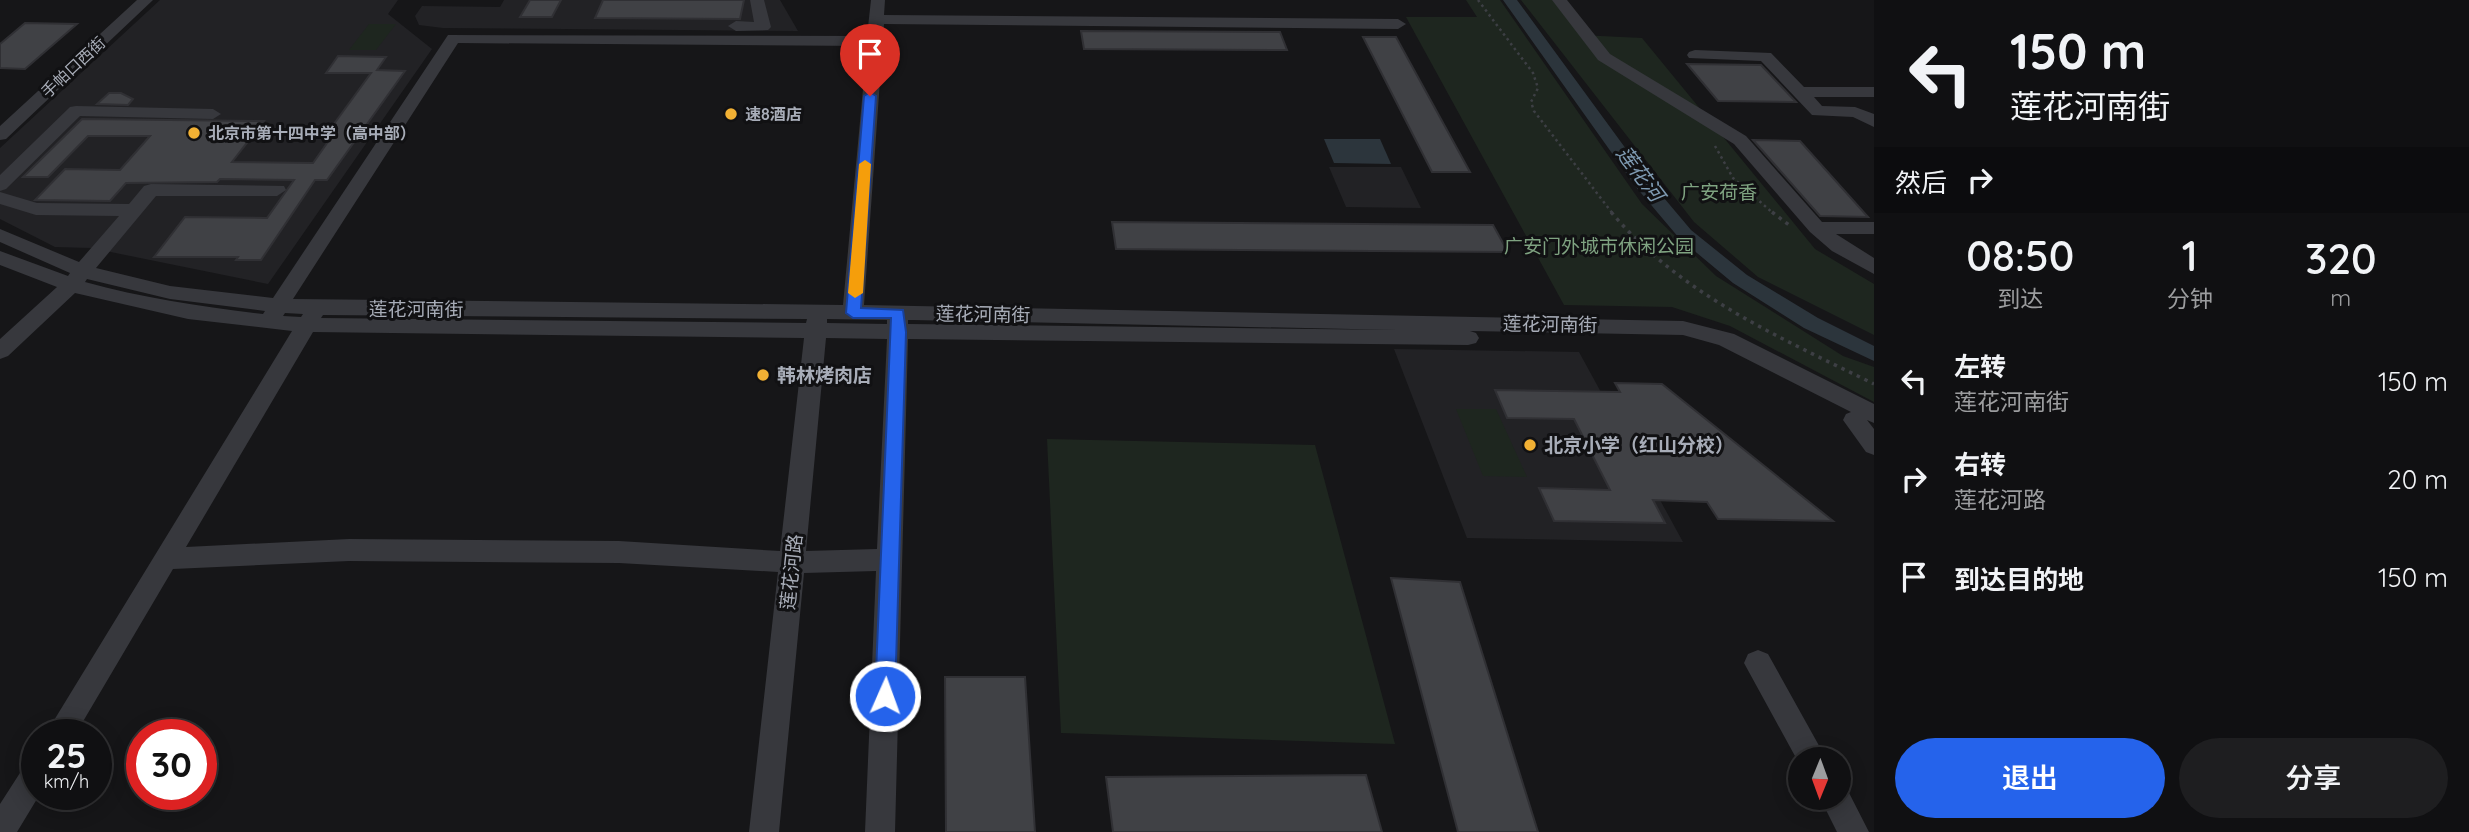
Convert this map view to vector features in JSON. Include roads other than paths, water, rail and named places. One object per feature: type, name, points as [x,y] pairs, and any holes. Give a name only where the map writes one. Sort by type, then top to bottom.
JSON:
[{"type":"street","name":"手帕口西街","points":[[0,119],[129,0]]},
{"type":"street","name":"手帕口西街","points":[[0,135],[146,0]]},
{"type":"street","points":[[446,24],[764,26],[757,0]]},
{"type":"street","points":[[853,313],[878,0]]},
{"type":"street","points":[[1559,0],[1604,57],[1740,140],[1817,228],[1839,247],[1874,267]]},
{"type":"street","points":[[877,19],[1398,24]]},
{"type":"street","points":[[273,314],[453,38],[874,41]]},
{"type":"street","points":[[1695,55],[1765,56],[1818,111],[1850,112],[1868,116],[1874,122]]},
{"type":"street","points":[[1799,92],[1874,92]]},
{"type":"street","points":[[26,110],[213,114]]},
{"type":"street","points":[[0,185],[76,111]]},
{"type":"street","points":[[0,351],[77,278],[151,190],[277,190]]},
{"type":"street","points":[[0,198],[36,209],[135,210]]},
{"type":"street","points":[[1817,228],[1874,228]]},
{"type":"street","name":"莲花河南街","points":[[0,235],[107,296],[189,313],[312,317],[899,323],[1667,341],[1695,345],[1728,356],[1867,421]]},
{"type":"street","name":"莲花河南街","points":[[0,257],[77,278]]},
{"type":"street","name":"莲花河南街","points":[[817,322],[853,313],[899,323]]},
{"type":"street","points":[[69,719],[312,317]]},
{"type":"street","name":"莲花河路","points":[[764,832],[817,322]]},
{"type":"street","points":[[880,832],[899,323]]},
{"type":"street","points":[[1867,421],[1874,446]]},
{"type":"street","points":[[165,559],[362,550],[619,552],[792,562],[890,560]]},
{"type":"street","points":[[1758,663],[1806,747]]},
{"type":"street","points":[[0,832],[21,798]]},
{"type":"street","points":[[1842,810],[1854,832]]},
{"type":"waterway","name":"莲花河","points":[[1510,0],[1642,183],[1685,234],[1740,279],[1811,323],[1874,354]]},
{"type":"place","name":"速8酒店","points":[[731,114]]},
{"type":"place","name":"北京市第十四中学（高中部）","points":[[194,133]]},
{"type":"place","name":"韩林烤肉店","points":[[763,375]]},
{"type":"place","name":"北京小学（红山分校）","points":[[1530,445]]},
{"type":"park label","name":"广安荷香","points":[[1719,192]]},
{"type":"park label","name":"广安门外城市休闲公园","points":[[1599,246]]}]
